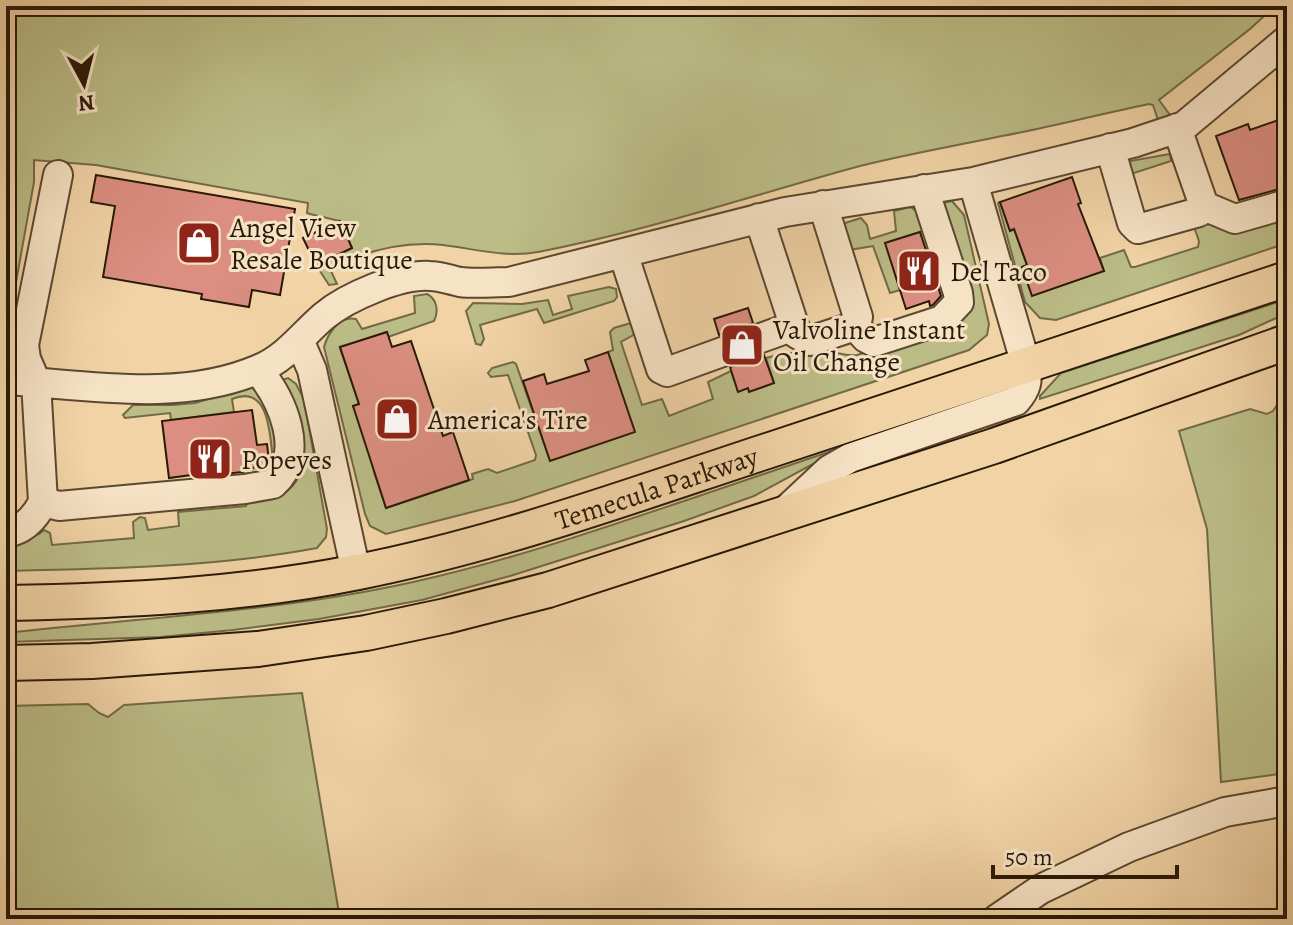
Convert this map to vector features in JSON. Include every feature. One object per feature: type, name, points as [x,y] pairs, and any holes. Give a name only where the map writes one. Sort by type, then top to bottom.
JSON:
[{"type":"main road","name":"Temecula Parkway","points":[[6,603],[242,590],[356,572],[450,551],[551,521],[1287,279]]},
{"type":"main road","points":[[6,663],[92,661],[258,649],[366,633],[446,616],[548,590],[994,446],[1287,342]]},
{"type":"street","points":[[6,380],[168,389],[205,385],[258,370],[300,342],[323,317],[347,299],[387,284],[429,275],[450,292],[509,282],[759,218],[973,182],[1110,148],[1184,126],[1287,40]]},
{"type":"street","points":[[1177,128],[1204,206],[1235,219],[1287,204]]},
{"type":"street","points":[[1110,148],[1132,223],[1138,229],[1199,212],[1204,206]]},
{"type":"street","points":[[6,533],[26,525],[35,517],[43,502],[36,382],[26,359],[24,345],[58,175]]},
{"type":"street","points":[[783,513],[829,470],[850,458],[1016,401],[1026,389],[1026,365],[973,182]]},
{"type":"street","points":[[855,326],[874,342],[942,320],[959,302],[924,189]]},
{"type":"street","points":[[823,205],[858,317],[855,326]]},
{"type":"street","points":[[759,218],[797,334],[810,341],[855,326]]},
{"type":"street","points":[[623,253],[661,369],[667,372],[794,326]]},
{"type":"street","points":[[300,342],[312,370],[356,572]]},
{"type":"street","points":[[43,502],[59,506],[273,484],[285,474],[289,452],[285,417],[277,396],[258,370]]},
{"type":"street","points":[[997,919],[1041,889],[1129,847],[1225,812],[1287,801]]},
{"type":"green space","points":[[6,6],[1275,6],[1159,100],[1170,115],[1158,120],[1153,105],[1149,104],[913,154],[619,234],[526,254],[428,244],[386,248],[332,267],[337,284],[329,285],[316,265],[352,248],[340,221],[307,213],[308,203],[96,165],[34,160],[34,182],[6,338]]},
{"type":"green space","points":[[1170,154],[1171,161],[1131,174],[1130,161]]},
{"type":"green space","points":[[952,201],[964,215],[989,324],[987,335],[969,350],[515,501],[386,534],[370,526],[324,347],[328,336],[340,322],[356,319],[362,329],[415,313],[414,296],[427,294],[436,306],[434,321],[388,337],[386,332],[340,348],[359,404],[353,406],[380,470],[374,472],[386,508],[473,479],[472,474],[488,469],[497,473],[535,460],[536,455],[508,375],[491,377],[488,373],[492,368],[513,362],[516,364],[550,460],[634,432],[608,352],[613,350],[610,332],[614,328],[631,323],[637,333],[621,342],[642,405],[662,399],[669,416],[713,399],[708,382],[731,371],[738,391],[748,388],[750,391],[774,383],[766,358],[824,351],[857,355],[946,327],[943,203]]},
{"type":"green space","points":[[1000,202],[1027,265],[1022,267],[1032,295],[1104,271],[1100,258],[1124,250],[1131,267],[1135,267],[1198,247],[1194,227],[1197,223],[1226,226],[1287,212],[1287,243],[1056,320],[1040,318],[1025,302]]},
{"type":"green space","points":[[910,207],[920,213],[926,230],[886,243],[900,290],[890,293],[873,246],[849,250],[842,224],[861,218],[867,225],[870,239],[896,231],[894,211]]},
{"type":"green space","points":[[609,287],[616,289],[614,301],[544,323],[537,309],[480,325],[484,339],[481,345],[476,344],[466,311],[473,303],[522,304],[548,300],[553,315],[572,309],[568,296]]},
{"type":"green space","points":[[1287,299],[1287,313],[1239,335],[1040,399],[1061,373]]},
{"type":"green space","points":[[288,378],[296,384],[304,399],[327,529],[326,537],[317,548],[201,563],[6,571],[6,539],[39,534],[44,530],[50,533],[52,545],[134,538],[133,522],[140,517],[145,518],[148,530],[179,526],[178,512],[246,506],[247,503],[273,498],[290,488],[299,476],[301,460],[299,442],[279,381]]},
{"type":"green space","points":[[243,388],[262,392],[279,430],[275,471],[244,479],[242,469],[269,466],[269,462],[273,461],[266,415],[254,399],[245,396],[232,399],[234,412],[171,420],[170,413],[125,418],[123,415],[133,405],[195,403]]},
{"type":"green space","points":[[1005,392],[824,458],[754,496],[684,521],[510,576],[422,600],[319,619],[233,630],[161,637],[6,642],[6,633],[312,600],[449,574],[591,532]]},
{"type":"green space","points":[[1287,396],[1287,773],[1221,782],[1207,529],[1179,431],[1250,409],[1267,414]]},
{"type":"green space","points":[[302,693],[340,919],[6,919],[6,706],[88,704],[108,717],[124,705]]},
{"type":"building","points":[[1287,117],[1287,187],[1239,200],[1216,136],[1248,124],[1250,130]]},
{"type":"building","name":"Angel View Resale Boutique","points":[[96,175],[295,209],[280,295],[252,290],[249,307],[201,299],[202,294],[103,277],[115,206],[91,202]]},
{"type":"building","points":[[1072,177],[1081,203],[1078,204],[1104,271],[1032,296],[1022,267],[1027,265],[1000,202]]},
{"type":"building","points":[[340,221],[352,248],[316,265],[303,238]]},
{"type":"building","name":"Del Taco","points":[[920,232],[941,296],[933,305],[930,306],[929,301],[906,309],[885,243]]},
{"type":"building","points":[[748,308],[753,323],[719,335],[714,319]]},
{"type":"building","name":"America's Tire","points":[[387,332],[392,347],[411,341],[443,436],[453,432],[469,480],[386,508],[353,406],[359,404],[340,347]]},
{"type":"building","points":[[608,352],[635,432],[550,461],[523,381],[544,374],[547,384],[589,371],[585,360]]},
{"type":"building","points":[[764,355],[774,383],[749,392],[748,388],[738,392],[730,367]]},
{"type":"building","name":"Popeyes","points":[[252,410],[257,445],[267,444],[269,461],[265,466],[242,469],[243,472],[214,475],[213,472],[169,478],[162,421]]},
{"type":"place","name":"Angel View Resale Boutique","points":[[199,243]]},
{"type":"place","name":"Del Taco","points":[[919,271]]},
{"type":"place","name":"Valvoline Instant Oil Change","points":[[742,345]]},
{"type":"place","name":"America's Tire","points":[[397,419]]},
{"type":"place","name":"Popeyes","points":[[210,459]]}]
